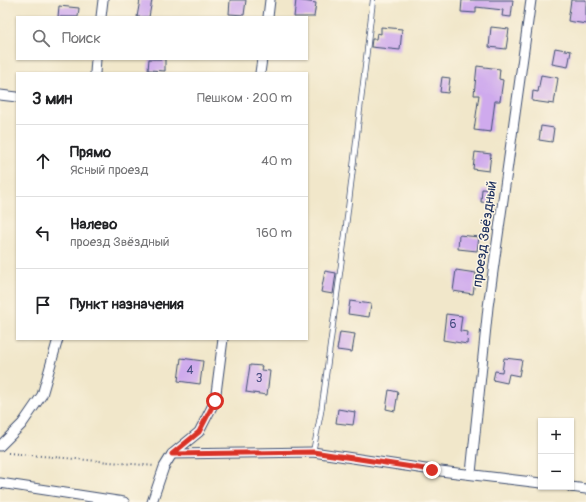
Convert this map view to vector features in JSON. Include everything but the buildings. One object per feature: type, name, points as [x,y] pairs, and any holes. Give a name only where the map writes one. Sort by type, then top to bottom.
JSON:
[{"type":"street","points":[[101,16],[103,0]]},
{"type":"street","points":[[268,16],[270,0]]},
{"type":"street","name":"проезд Звёздный","points":[[471,473],[488,307],[531,0]]},
{"type":"street","points":[[95,72],[96,60]]},
{"type":"street","points":[[260,72],[262,60]]},
{"type":"street","points":[[0,95],[16,97]]},
{"type":"street","points":[[0,446],[22,424],[42,395],[58,340]]},
{"type":"street","points":[[152,502],[164,467],[172,454],[199,432],[215,401],[224,340]]},
{"type":"street","points":[[172,454],[313,452],[432,470],[471,473],[538,483]]},
{"type":"street","points":[[0,483],[124,502]]},
{"type":"street","points":[[574,487],[586,488]]},
{"type":"lane","points":[[313,452],[321,412],[344,243],[372,0]]},
{"type":"path","points":[[8,453],[164,467]]},
{"type":"route","points":[[215,401],[199,432],[172,454],[313,452],[432,470]]}]
